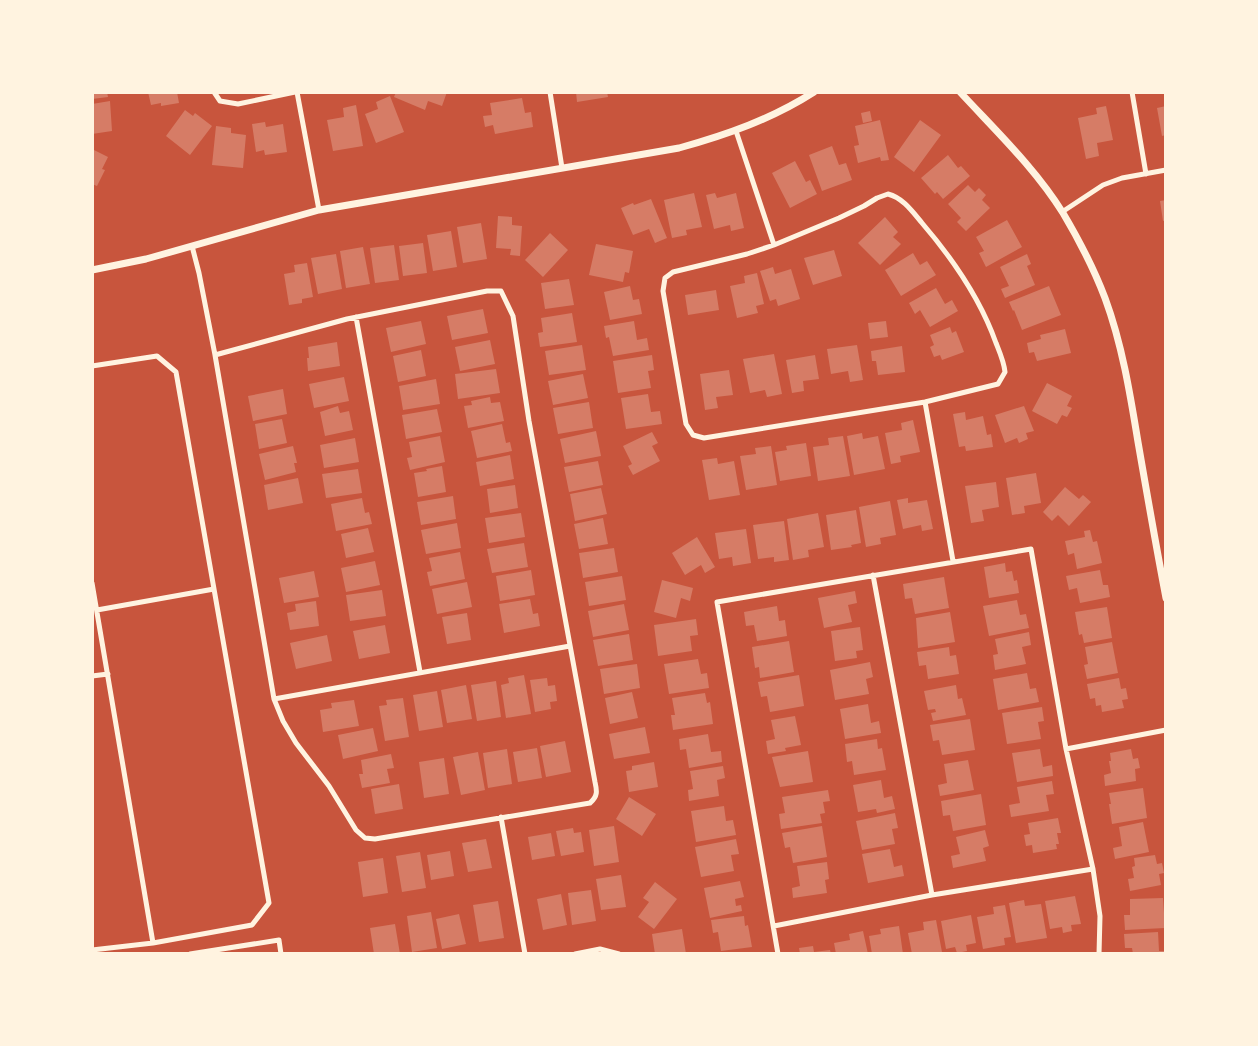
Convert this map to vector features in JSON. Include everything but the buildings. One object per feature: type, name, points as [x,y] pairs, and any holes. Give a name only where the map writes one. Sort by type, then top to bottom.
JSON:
[{"type":"street","points":[[214,92],[220,101],[238,104],[296,92],[319,210]]},
{"type":"street","points":[[550,92],[562,168]]},
{"type":"street","points":[[92,270],[137,261],[319,210],[679,148],[736,131],[761,121],[814,92]]},
{"type":"street","points":[[960,92],[1032,170],[1062,212],[1090,263],[1105,298],[1129,387],[1166,598]]},
{"type":"street","points":[[1132,92],[1146,174]]},
{"type":"street","points":[[736,131],[774,245]]},
{"type":"street","points":[[1062,212],[1103,186],[1122,178],[1166,170]]},
{"type":"street","points":[[888,194],[902,200],[946,251],[972,290],[991,328],[1004,364],[1005,372],[1002,379],[998,384],[990,388],[925,402],[704,438],[693,435],[686,424],[663,291],[665,278],[673,272],[774,245],[839,218],[888,194]]},
{"type":"street","points":[[192,246],[215,355],[274,699],[283,722],[296,743],[329,786],[356,830],[365,838],[375,839],[590,803],[595,799],[597,793],[529,421],[513,316],[501,291],[487,291],[356,317],[215,355]]},
{"type":"street","points":[[356,317],[420,672]]},
{"type":"street","points":[[92,366],[157,356],[176,372],[269,903],[252,925],[153,943],[92,950]]},
{"type":"street","points":[[925,402],[952,561]]},
{"type":"street","points":[[778,954],[717,602],[1031,549],[1066,749],[1093,869],[1100,916],[1099,954]]},
{"type":"street","points":[[873,575],[932,895]]},
{"type":"street","points":[[92,583],[153,943]]},
{"type":"street","points":[[97,610],[214,589]]},
{"type":"street","points":[[274,699],[570,646]]},
{"type":"street","points":[[92,676],[108,674]]},
{"type":"street","points":[[1066,749],[1166,730]]},
{"type":"street","points":[[501,817],[525,954]]},
{"type":"street","points":[[774,926],[932,895],[1093,869]]},
{"type":"street","points":[[190,954],[279,940],[281,954]]},
{"type":"street","points":[[574,954],[600,949],[619,953]]}]
